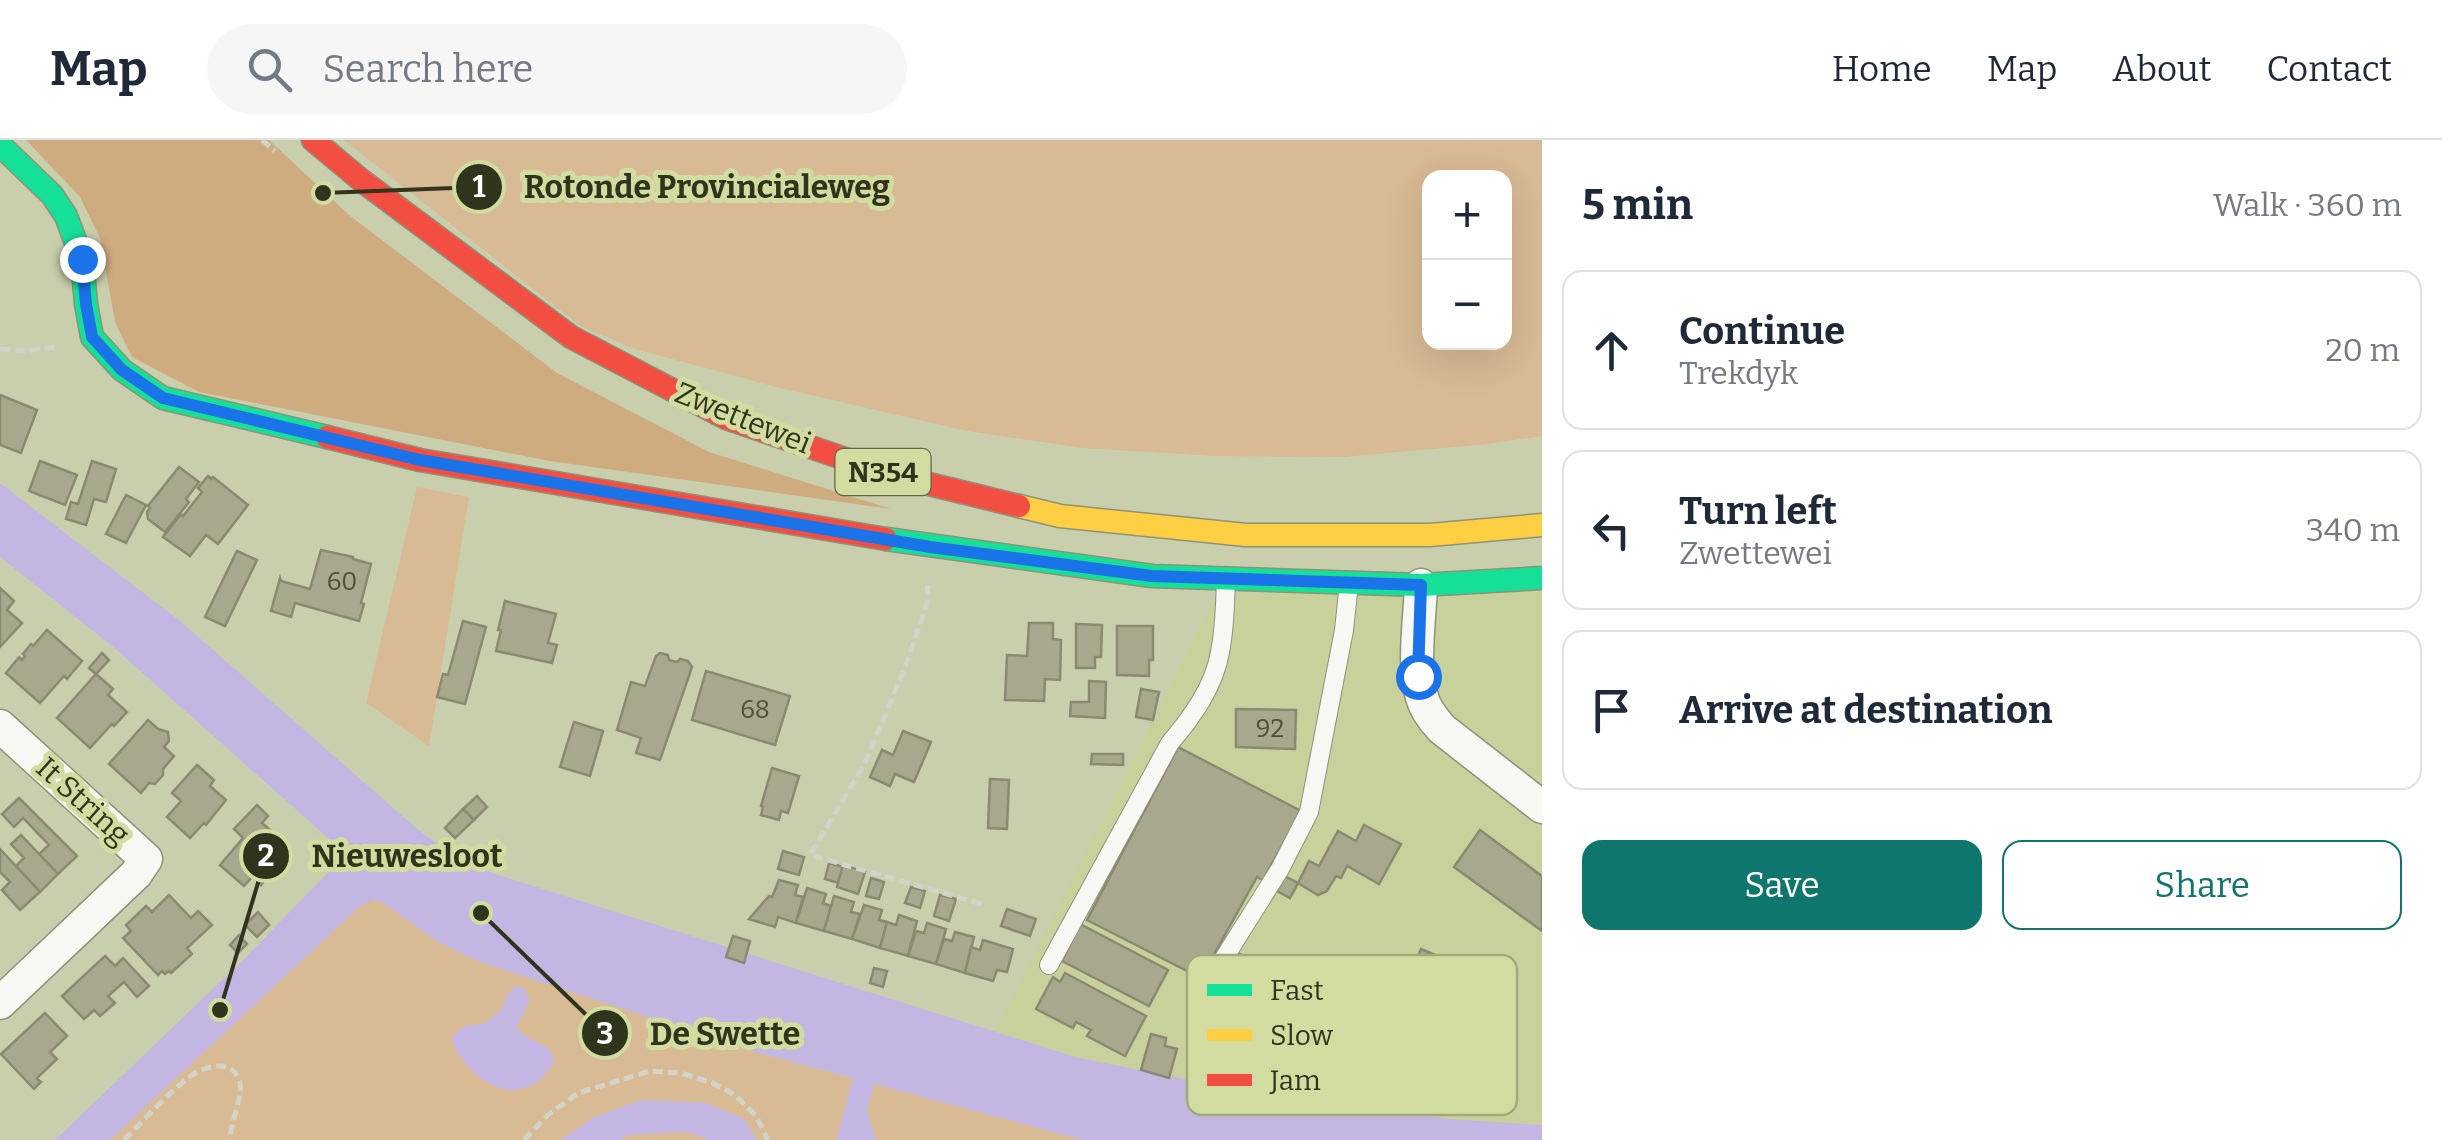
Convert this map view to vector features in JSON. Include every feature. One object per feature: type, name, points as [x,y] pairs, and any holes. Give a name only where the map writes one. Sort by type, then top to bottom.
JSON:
[{"type":"street","name":"Zwettewei","points":[[313,140],[571,337],[726,418],[892,474],[1060,516],[1246,534],[1430,534],[1542,525]]},
{"type":"street","points":[[0,145],[52,195],[66,216],[82,259],[92,337],[122,370],[163,398],[420,460],[930,547],[1152,576],[1421,585],[1542,578]]},
{"type":"street","points":[[1421,585],[1418,676],[1430,715],[1442,729],[1542,807]]},
{"type":"street","name":"It String","points":[[0,726],[146,859],[136,874],[0,1002]]},
{"type":"lane","points":[[1049,965],[1170,743],[1191,718],[1210,684],[1220,655],[1226,578]]},
{"type":"lane","points":[[1227,955],[1280,869],[1309,812],[1344,630],[1349,582]]},
{"type":"path","points":[[0,349],[49,349],[92,337]]},
{"type":"path","points":[[930,547],[927,604],[904,670],[864,765],[810,854],[986,905]]},
{"type":"path","points":[[124,1140],[193,1074],[220,1066],[229,1068],[239,1078],[230,1140]]},
{"type":"path","points":[[524,1140],[548,1115],[578,1093],[650,1071],[681,1073],[735,1094],[756,1116],[768,1140]]},
{"type":"shaded area","points":[[26,140],[269,140],[349,215],[557,373],[709,452],[891,509],[550,461],[199,392],[132,357],[115,322],[100,238],[80,197]]},
{"type":"shaded area","points":[[344,140],[1542,140],[1542,436],[1343,457],[1215,456],[1082,448],[967,431],[772,386],[635,349],[580,326]]},
{"type":"shaded area","points":[[0,483],[180,621],[415,827],[444,849],[489,872],[1075,1057],[1187,1080],[1187,1115],[1419,1115],[1542,1125],[1542,1140],[1083,1140],[874,1084],[867,1110],[876,1140],[836,1140],[853,1078],[755,1052],[480,962],[438,942],[385,904],[373,900],[360,906],[110,1140],[55,1140],[242,961],[346,854],[112,646],[0,557]]},
{"type":"shaded area","points":[[417,487],[469,497],[429,746],[366,703]]},
{"type":"shaded area","points":[[1542,588],[1542,1124],[1413,1124],[1362,1115],[1517,1115],[1517,955],[1187,955],[1187,1084],[986,1049],[1216,594]]},
{"type":"shaded area","points":[[372,900],[385,904],[438,942],[755,1052],[1083,1140],[110,1140],[360,906]]},
{"type":"shaded area","points":[[515,986],[524,988],[530,1000],[516,1027],[548,1048],[555,1061],[535,1083],[512,1090],[489,1084],[478,1076],[459,1055],[452,1036],[465,1026],[485,1023],[501,1010]]},
{"type":"shaded area","points":[[641,1100],[707,1103],[744,1119],[757,1140],[709,1140],[688,1132],[629,1135],[620,1140],[560,1140],[594,1117]]},
{"type":"building","points":[[0,395],[37,410],[21,453],[0,445]]},
{"type":"building","points":[[40,461],[77,475],[65,505],[29,491]]},
{"type":"building","points":[[92,461],[116,469],[106,502],[94,499],[86,525],[66,519],[71,502],[78,504]]},
{"type":"building","points":[[179,467],[199,482],[165,532],[148,519],[148,506]]},
{"type":"building","points":[[208,476],[248,505],[218,544],[206,535],[190,556],[163,537],[202,492],[198,488]]},
{"type":"building","points":[[126,495],[146,505],[126,543],[106,534]]},
{"type":"building","points":[[321,550],[371,564],[359,621],[295,603],[291,617],[271,611],[280,578],[310,589]]},
{"type":"building","points":[[237,551],[257,560],[225,626],[205,617]]},
{"type":"building","points":[[0,588],[14,601],[7,610],[22,623],[0,647]]},
{"type":"building","points":[[505,601],[556,614],[548,643],[557,645],[552,663],[496,651]]},
{"type":"building","points":[[463,621],[486,627],[465,704],[437,697],[443,674],[448,675]]},
{"type":"building","points":[[1029,623],[1053,623],[1053,639],[1061,640],[1060,680],[1045,679],[1044,701],[1005,700],[1007,655],[1027,656]]},
{"type":"building","points":[[1076,624],[1102,625],[1101,657],[1095,657],[1095,668],[1076,668]]},
{"type":"building","points":[[1117,626],[1153,626],[1149,676],[1117,675]]},
{"type":"building","points":[[47,630],[82,661],[40,703],[6,673]]},
{"type":"building","points":[[102,653],[109,660],[96,674],[89,668]]},
{"type":"building","points":[[660,653],[668,655],[669,660],[688,661],[692,667],[660,760],[636,753],[641,738],[617,730],[631,682],[645,686]]},
{"type":"building","points":[[706,671],[790,696],[775,745],[692,720]]},
{"type":"building","points":[[96,674],[113,689],[108,695],[127,712],[90,748],[57,718]]},
{"type":"building","points":[[1089,681],[1106,682],[1105,718],[1070,716],[1071,702],[1089,702]]},
{"type":"building","points":[[1141,689],[1159,692],[1153,720],[1136,717]]},
{"type":"building","points":[[1236,709],[1296,710],[1295,749],[1236,747]]},
{"type":"building","points":[[148,720],[168,732],[169,741],[164,747],[174,756],[155,784],[149,783],[141,793],[109,764]]},
{"type":"building","points":[[574,722],[603,731],[590,776],[560,767]]},
{"type":"building","points":[[903,731],[931,742],[914,782],[895,774],[890,786],[870,777],[882,750],[893,755]]},
{"type":"building","points":[[1178,747],[1301,811],[1263,880],[1257,877],[1214,955],[1187,955],[1187,971],[1087,920]]},
{"type":"building","points":[[1092,754],[1123,754],[1123,765],[1091,764]]},
{"type":"building","points":[[197,765],[214,780],[210,786],[226,800],[190,838],[167,817],[181,801],[172,793]]},
{"type":"building","points":[[772,768],[799,776],[788,813],[781,811],[779,820],[761,815]]},
{"type":"building","points":[[990,779],[1009,780],[1007,829],[988,828]]},
{"type":"building","points":[[477,796],[487,807],[474,820],[463,809]]},
{"type":"building","points":[[19,798],[77,856],[58,874],[39,854],[49,845],[23,818],[14,827],[2,814]]},
{"type":"building","points":[[257,805],[268,816],[262,823],[284,842],[269,858],[277,866],[261,885],[253,876],[244,886],[220,865],[243,838],[234,829]]},
{"type":"building","points":[[463,809],[474,820],[455,838],[445,828]]},
{"type":"building","points":[[1364,825],[1401,844],[1379,884],[1347,866],[1341,878],[1336,876],[1327,891],[1318,895],[1298,883],[1309,861],[1319,866],[1338,831],[1356,841]]},
{"type":"building","points":[[1480,830],[1542,876],[1542,931],[1454,867]]},
{"type":"building","points":[[21,835],[58,874],[40,892],[16,866],[24,858],[11,844]]},
{"type":"building","points":[[0,849],[40,892],[20,910],[2,890],[10,882],[0,872]]},
{"type":"building","points":[[783,851],[804,857],[799,875],[778,869]]},
{"type":"building","points":[[829,863],[843,867],[838,883],[825,879]]},
{"type":"building","points":[[843,865],[865,872],[858,894],[837,887]]},
{"type":"building","points":[[1283,875],[1298,883],[1290,898],[1275,890]]},
{"type":"building","points":[[871,878],[884,882],[879,899],[866,896]]},
{"type":"building","points":[[779,880],[798,885],[795,895],[803,897],[796,923],[778,917],[775,927],[749,919],[772,897]]},
{"type":"building","points":[[911,887],[925,891],[920,908],[905,903]]},
{"type":"building","points":[[807,888],[826,894],[823,903],[831,906],[824,931],[796,923]]},
{"type":"building","points":[[169,895],[191,918],[198,911],[212,925],[187,948],[192,954],[171,973],[162,971],[158,975],[123,938],[131,931],[126,925],[146,906],[152,912]]},
{"type":"building","points":[[940,895],[956,899],[949,921],[934,916]]},
{"type":"building","points":[[834,896],[854,902],[851,912],[860,914],[852,939],[824,931]]},
{"type":"building","points":[[864,905],[882,910],[879,920],[887,922],[880,948],[852,939]]},
{"type":"building","points":[[1007,909],[1036,919],[1030,936],[1001,926]]},
{"type":"building","points":[[258,912],[269,925],[257,937],[245,925]]},
{"type":"building","points":[[899,915],[917,921],[908,956],[880,948],[887,922],[896,925]]},
{"type":"building","points":[[927,923],[946,929],[936,964],[908,956],[916,931],[924,933]]},
{"type":"building","points":[[1080,924],[1168,970],[1149,1006],[1062,961]]},
{"type":"building","points":[[955,932],[974,937],[965,973],[936,964],[944,939],[952,941]]},
{"type":"building","points":[[239,935],[247,944],[238,953],[230,945]]},
{"type":"building","points":[[733,936],[750,941],[744,963],[726,957]]},
{"type":"building","points":[[983,940],[1013,949],[1007,972],[997,970],[993,981],[965,973],[971,947],[980,950]]},
{"type":"building","points":[[105,956],[115,966],[123,958],[149,986],[137,997],[124,982],[108,996],[115,1003],[100,1016],[94,1010],[84,1019],[62,996]]},
{"type":"building","points":[[874,968],[887,971],[883,987],[870,983]]},
{"type":"building","points":[[1065,973],[1146,1016],[1125,1056],[1087,1036],[1091,1030],[1076,1022],[1073,1028],[1036,1009],[1053,977],[1060,982]]},
{"type":"building","points":[[45,1013],[67,1036],[50,1052],[57,1059],[39,1076],[41,1082],[34,1089],[1,1054]]},
{"type":"building","points":[[1151,1034],[1166,1038],[1165,1046],[1177,1049],[1169,1078],[1141,1070]]},
{"type":"traffic: fast","points":[[0,145],[52,195],[66,216],[82,259],[92,337],[122,370],[163,398],[327,437]]},
{"type":"traffic: fast","points":[[886,539],[1152,576],[1421,585],[1542,578]]},
{"type":"traffic: slow","points":[[1019,506],[1060,516],[1246,535],[1430,535],[1542,525]]},
{"type":"traffic: jam","points":[[313,140],[571,337],[726,418],[892,475],[1019,506]]},
{"type":"traffic: jam","points":[[327,437],[420,460],[886,539]]},
{"type":"place","name":"Rotonde Provincialeweg","points":[[323,193]]},
{"type":"place","name":"De Swette","points":[[481,913]]},
{"type":"place","name":"Nieuwesloot","points":[[220,1010]]},
{"type":"route","points":[[82,259],[92,337],[122,370],[163,398],[420,460],[930,547],[1152,576],[1421,585],[1418,676]]}]
